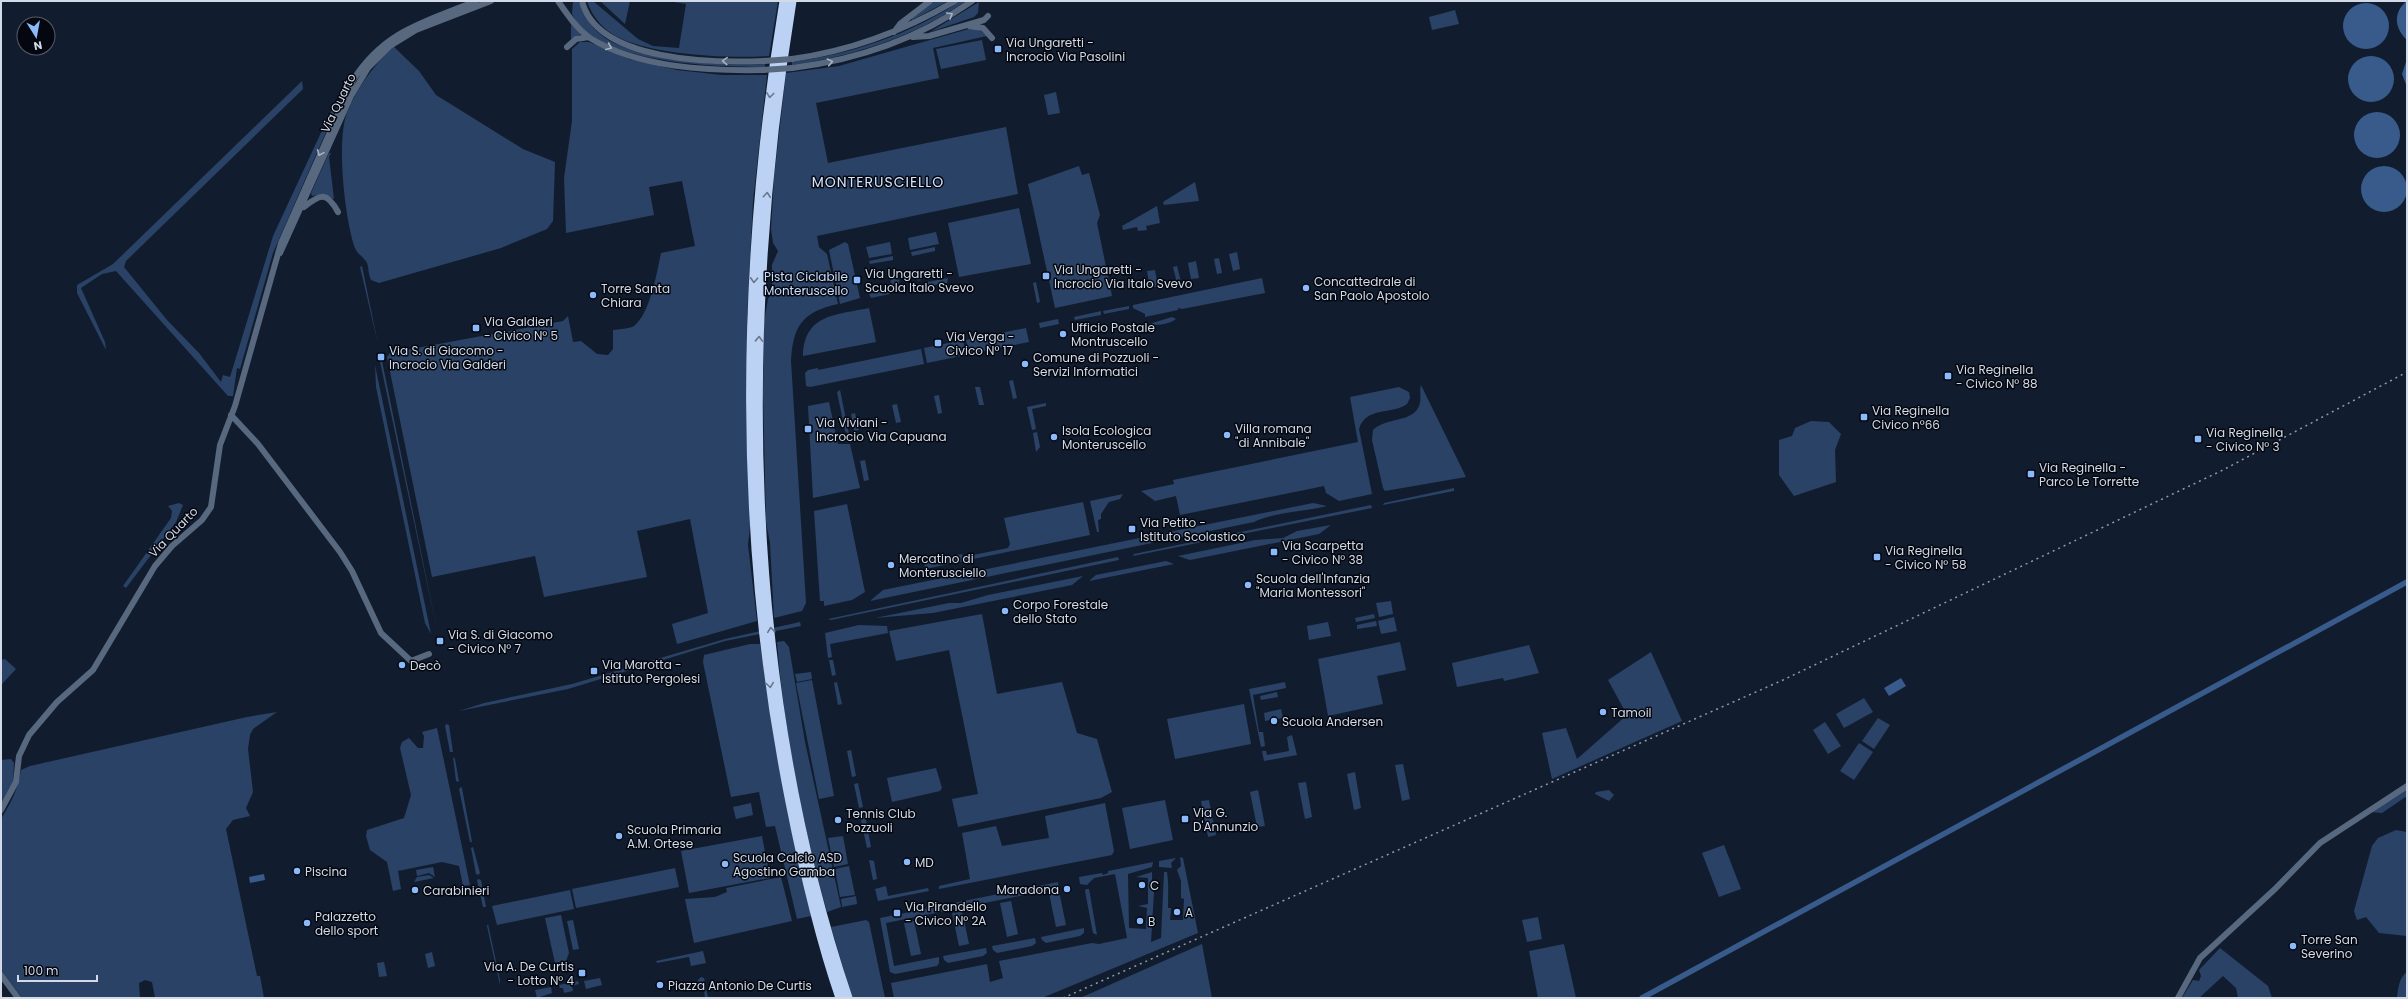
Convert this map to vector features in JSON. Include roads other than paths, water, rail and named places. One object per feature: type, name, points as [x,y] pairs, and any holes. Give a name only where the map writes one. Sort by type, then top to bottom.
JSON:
[{"type":"highway","points":[[784,1],[765,137],[753,300],[752,466],[768,645],[816,902],[840,998]]},
{"type":"highway","points":[[765,616],[759,430],[763,254],[776,106],[792,1]]},
{"type":"highway","points":[[825,937],[848,998]]},
{"type":"street","name":"Via Quarto","points":[[1,810],[16,782],[19,756],[30,735],[57,702],[93,670],[155,566],[172,546],[202,520],[211,507],[218,452],[232,415],[279,256],[281,243],[349,86],[370,56],[403,30],[476,1]]},
{"type":"street","name":"Via Quarto","points":[[279,256],[351,96],[375,60],[398,40],[416,30],[491,1]]},
{"type":"street","points":[[558,1],[567,16],[589,37],[614,50],[668,64],[721,70],[764,70],[792,68],[835,61],[910,37],[972,1]]},
{"type":"street","points":[[582,1],[587,14],[602,33],[624,44],[690,59],[764,61],[792,59],[837,51],[894,32],[955,1]]},
{"type":"street","points":[[894,32],[900,24],[930,1]]},
{"type":"street","points":[[910,37],[929,36],[984,20],[988,16]]},
{"type":"street","points":[[964,26],[975,25],[983,28],[992,38]]},
{"type":"street","points":[[567,47],[576,39],[589,37]]},
{"type":"street","points":[[301,209],[311,199],[322,196],[331,200],[338,212]]},
{"type":"street","points":[[232,415],[258,444],[340,552],[386,639],[411,661],[429,654]]},
{"type":"street","points":[[2178,998],[2200,958],[2275,889],[2320,843],[2407,786]]},
{"type":"street","points":[[1,975],[18,998]]},
{"type":"waterway","points":[[1642,998],[2407,582]]},
{"type":"railway","points":[[1063,998],[1783,680],[2223,470],[2407,372]]},
{"type":"place","name":"Via Ungaretti - Incrocio Via Pasolini","points":[[998,49]]},
{"type":"place","name":"Via Ungaretti - Incrocio Via Italo Svevo","points":[[1046,276]]},
{"type":"place","name":"Via Ungaretti - Scuola Italo Svevo","points":[[857,280]]},
{"type":"place","name":"Concattedrale di San Paolo Apostolo","points":[[1306,288]]},
{"type":"place","name":"Torre Santa Chiara","points":[[593,295]]},
{"type":"place","name":"Via Galdieri - Civico N° 5","points":[[476,328]]},
{"type":"place","name":"Ufficio Postale Montruscello","points":[[1063,334]]},
{"type":"place","name":"Via Verga - Civico N° 17","points":[[938,343]]},
{"type":"place","name":"Via S. di Giacomo - Incrocio Via Galderi","points":[[381,357]]},
{"type":"place","name":"Comune di Pozzuoli - Servizi Informatici","points":[[1025,364]]},
{"type":"place","name":"Via Reginella - Civico N° 88","points":[[1948,376]]},
{"type":"place","name":"Via Reginella Civico n°66","points":[[1864,417]]},
{"type":"place","name":"Via Viviani - Incrocio Via Capuana","points":[[808,429]]},
{"type":"place","name":"Villa romana \"di Annibale\"","points":[[1227,435]]},
{"type":"place","name":"Isola Ecologica Monteruscello","points":[[1054,437]]},
{"type":"place","name":"Via Reginella - Civico N° 3","points":[[2198,439]]},
{"type":"place","name":"Via Reginella - Parco Le Torrette","points":[[2031,474]]},
{"type":"place","name":"Via Petito - Istituto Scolastico","points":[[1132,529]]},
{"type":"place","name":"Via Scarpetta - Civico N° 38","points":[[1274,552]]},
{"type":"place","name":"Via Reginella - Civico N° 58","points":[[1877,557]]},
{"type":"place","name":"Mercatino di Monterusciello","points":[[891,565]]},
{"type":"place","name":"Scuola dell'Infanzia \"Maria Montessori\"","points":[[1248,585]]},
{"type":"place","name":"Corpo Forestale dello Stato","points":[[1005,611]]},
{"type":"place","name":"Via S. di Giacomo - Civico N° 7","points":[[440,641]]},
{"type":"place","name":"Decò","points":[[402,665]]},
{"type":"place","name":"Via Marotta - Istituto Pergolesi","points":[[594,671]]},
{"type":"place","name":"Tamoil","points":[[1603,712]]},
{"type":"place","name":"Scuola Andersen","points":[[1274,721]]},
{"type":"place","name":"Via G. D'Annunzio","points":[[1185,819]]},
{"type":"place","name":"Tennis Club Pozzuoli","points":[[838,820]]},
{"type":"place","name":"Scuola Primaria A.M. Ortese","points":[[619,836]]},
{"type":"place","name":"MD","points":[[907,862]]},
{"type":"place","name":"Scuola Calcio ASD Agostino Gamba","points":[[725,864]]},
{"type":"place","name":"Piscina","points":[[297,871]]},
{"type":"place","name":"C","points":[[1142,885]]},
{"type":"place","name":"Maradona","points":[[1067,889]]},
{"type":"place","name":"Carabinieri","points":[[415,890]]},
{"type":"place","name":"A","points":[[1177,912]]},
{"type":"place","name":"Via Pirandello - Civico N° 2A","points":[[897,913]]},
{"type":"place","name":"B","points":[[1140,921]]},
{"type":"place","name":"Palazzetto dello sport","points":[[307,923]]},
{"type":"place","name":"Torre San Severino","points":[[2293,946]]},
{"type":"place","name":"Via A. De Curtis - Lotto N° 4","points":[[582,973]]},
{"type":"place","name":"Piazza Antonio De Curtis","points":[[660,985]]},
{"type":"district","name":"MONTERUSCIELLO","points":[[878,182]]},
{"type":"park label","name":"Pista Ciclabile Monteruscello","points":[[806,283]]}]
